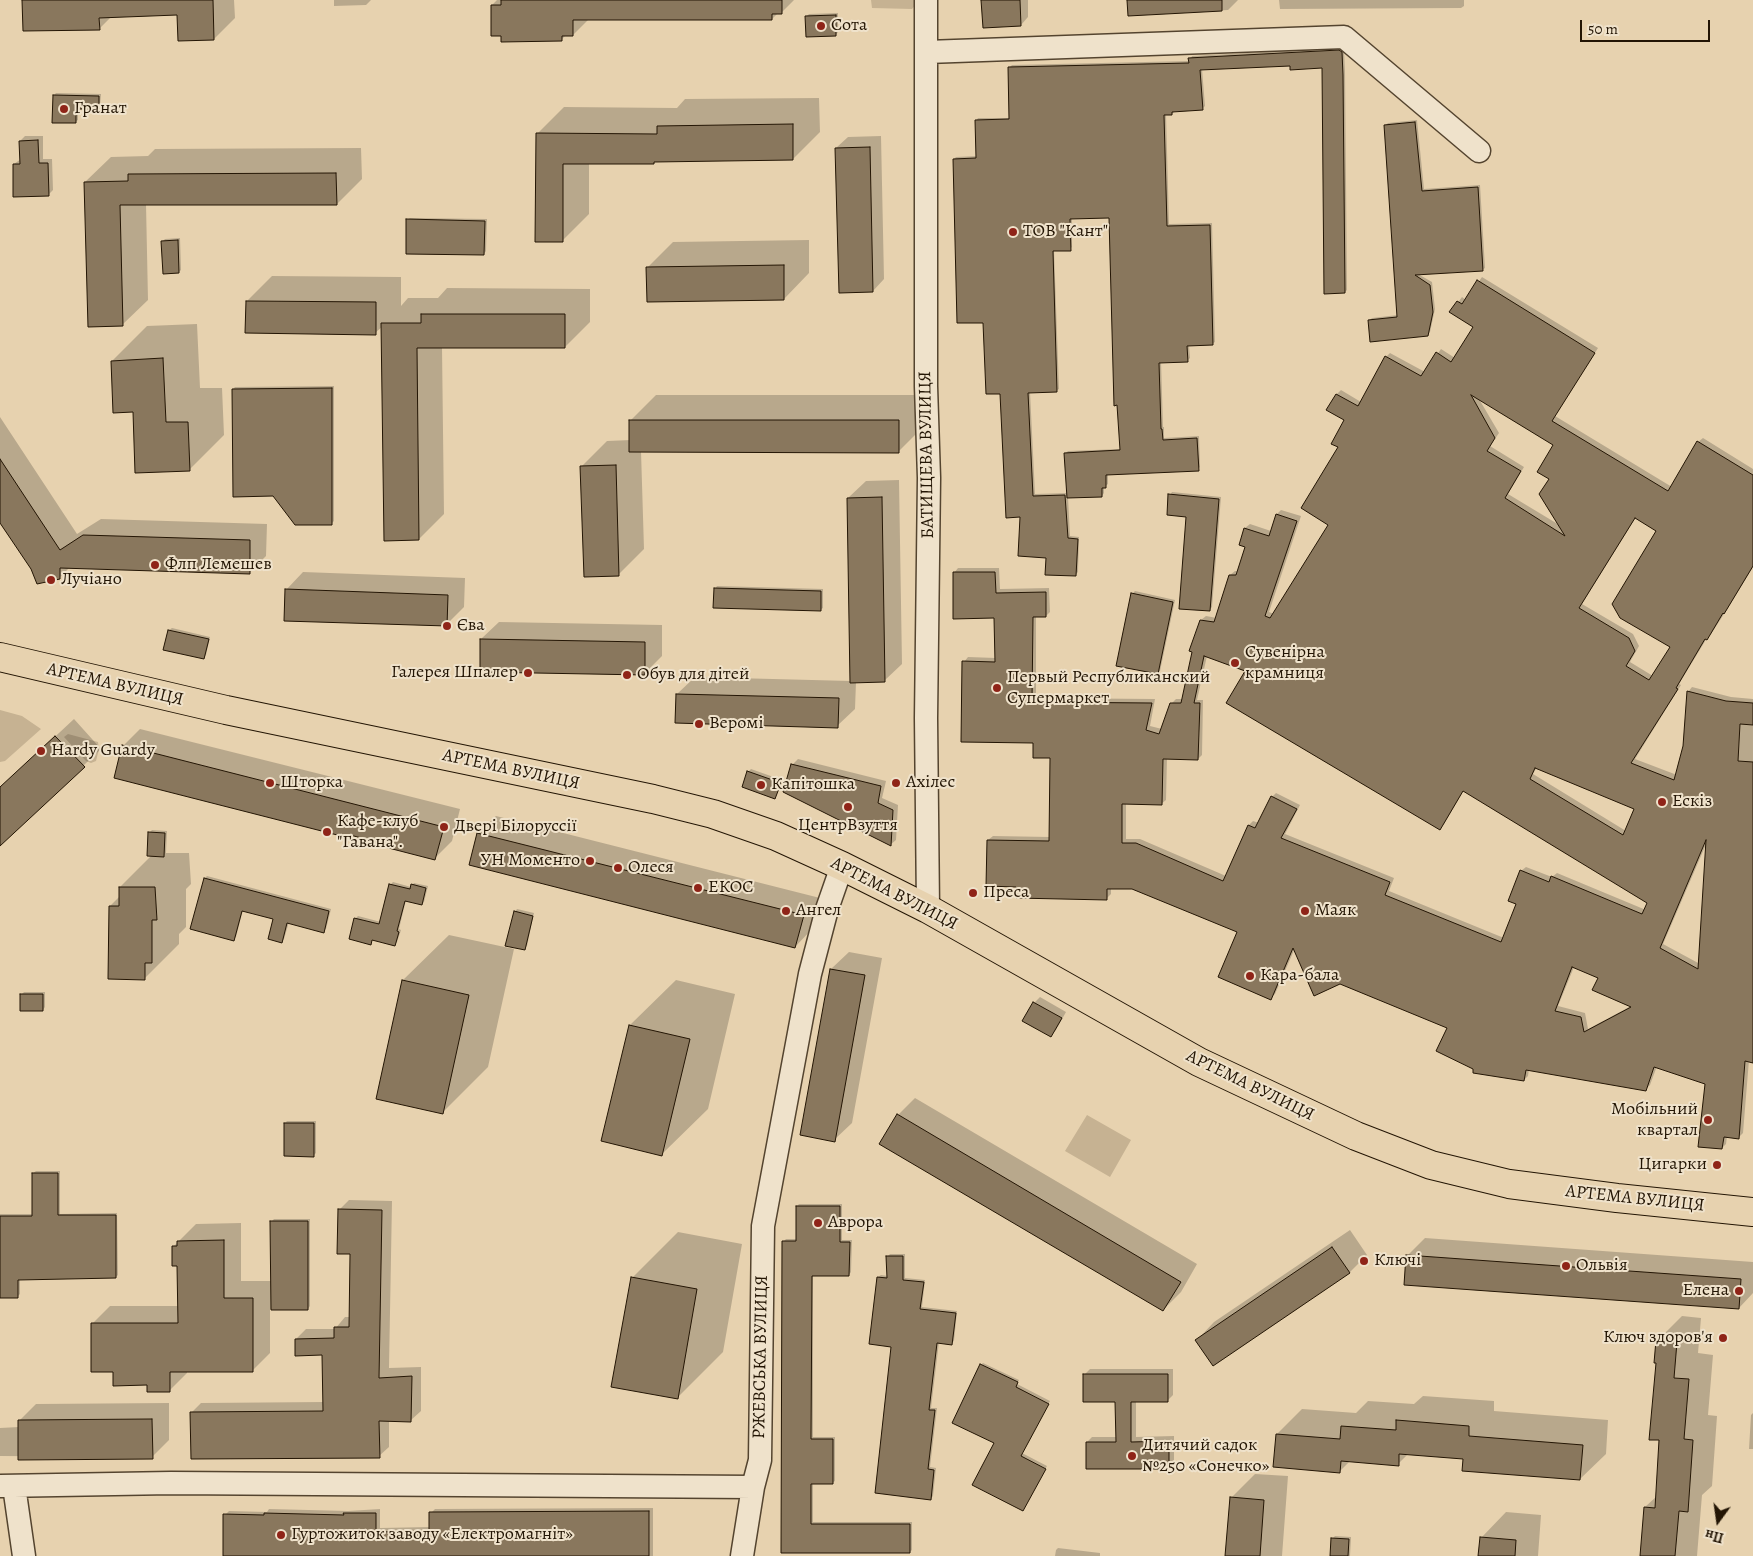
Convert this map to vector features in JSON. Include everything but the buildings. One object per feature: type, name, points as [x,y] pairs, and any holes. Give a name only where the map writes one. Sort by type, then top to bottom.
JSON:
[{"type":"main road","name":"АРТЕМА ВУЛИЦЯ","points":[[0,657],[226,710],[653,799],[704,812],[776,836],[842,866],[928,909],[1199,1062],[1356,1136],[1431,1165],[1509,1184],[1617,1198],[1753,1212]]},
{"type":"street","name":"БАТИЩЕВА ВУЛИЦЯ","points":[[926,0],[926,386],[929,478],[926,718],[928,909]]},
{"type":"street","points":[[927,52],[1344,37],[1478,151]]},
{"type":"street","name":"РЖЕВСЬКА ВУЛИЦЯ","points":[[742,1556],[753,1487],[760,1460],[763,1226],[810,974],[827,909],[842,866]]},
{"type":"street","points":[[24,1556],[7,1486],[171,1483],[753,1487]]},
{"type":"shaded area","points":[[871,0],[920,0],[912,9],[872,8]]},
{"type":"shaded area","points":[[0,710],[22,716],[41,729],[5,761],[0,762]]},
{"type":"shaded area","points":[[68,734],[98,742],[99,749],[96,761],[91,763],[86,761],[64,737]]},
{"type":"shaded area","points":[[1087,1115],[1131,1140],[1110,1177],[1065,1151]]},
{"type":"place","name":"Сота","points":[[821,26]]},
{"type":"place","name":"Гранат","points":[[64,109]]},
{"type":"place","name":"ТОВ \"Кант\"","points":[[1013,232]]},
{"type":"place","name":"Флп Лемешев","points":[[155,565]]},
{"type":"place","name":"Лучіано","points":[[51,580]]},
{"type":"place","name":"Єва","points":[[447,626]]},
{"type":"place","name":"Сувенірна крамниця","points":[[1235,663]]},
{"type":"place","name":"Галерея Шпалер","points":[[528,673]]},
{"type":"place","name":"Обув для дітей","points":[[627,675]]},
{"type":"place","name":"Первый Республиканский Супермаркет","points":[[997,688]]},
{"type":"place","name":"Веромі","points":[[699,724]]},
{"type":"place","name":"Hardy Guardy","points":[[41,751]]},
{"type":"place","name":"Шторка","points":[[270,783]]},
{"type":"place","name":"Ахілес","points":[[896,783]]},
{"type":"place","name":"Капітошка","points":[[761,785]]},
{"type":"place","name":"Ескіз","points":[[1662,802]]},
{"type":"place","name":"ЦентрВзуття","points":[[848,807]]},
{"type":"place","name":"Двері Білоруссії","points":[[444,827]]},
{"type":"place","name":"Кафе-клуб \"Гавана\".","points":[[327,832]]},
{"type":"place","name":"УН Моменто","points":[[590,861]]},
{"type":"place","name":"Олеся","points":[[618,868]]},
{"type":"place","name":"ЕКОС","points":[[698,888]]},
{"type":"place","name":"Преса","points":[[973,893]]},
{"type":"place","name":"Ангел","points":[[786,911]]},
{"type":"place","name":"Маяк","points":[[1305,911]]},
{"type":"place","name":"Кара-бала","points":[[1250,976]]},
{"type":"place","name":"Мобільний квартал","points":[[1708,1120]]},
{"type":"place","name":"Цигарки","points":[[1717,1165]]},
{"type":"place","name":"Аврора","points":[[818,1223]]},
{"type":"place","name":"Ключі","points":[[1364,1261]]},
{"type":"place","name":"Ольвія","points":[[1566,1266]]},
{"type":"place","name":"Елена","points":[[1739,1291]]},
{"type":"place","name":"Ключ здоров'я","points":[[1723,1338]]},
{"type":"place","name":"Дитячий садок №250 «Сонечко»","points":[[1132,1456]]},
{"type":"place","name":"Гуртожиток заводу «Електромагніт»","points":[[281,1535]]}]
